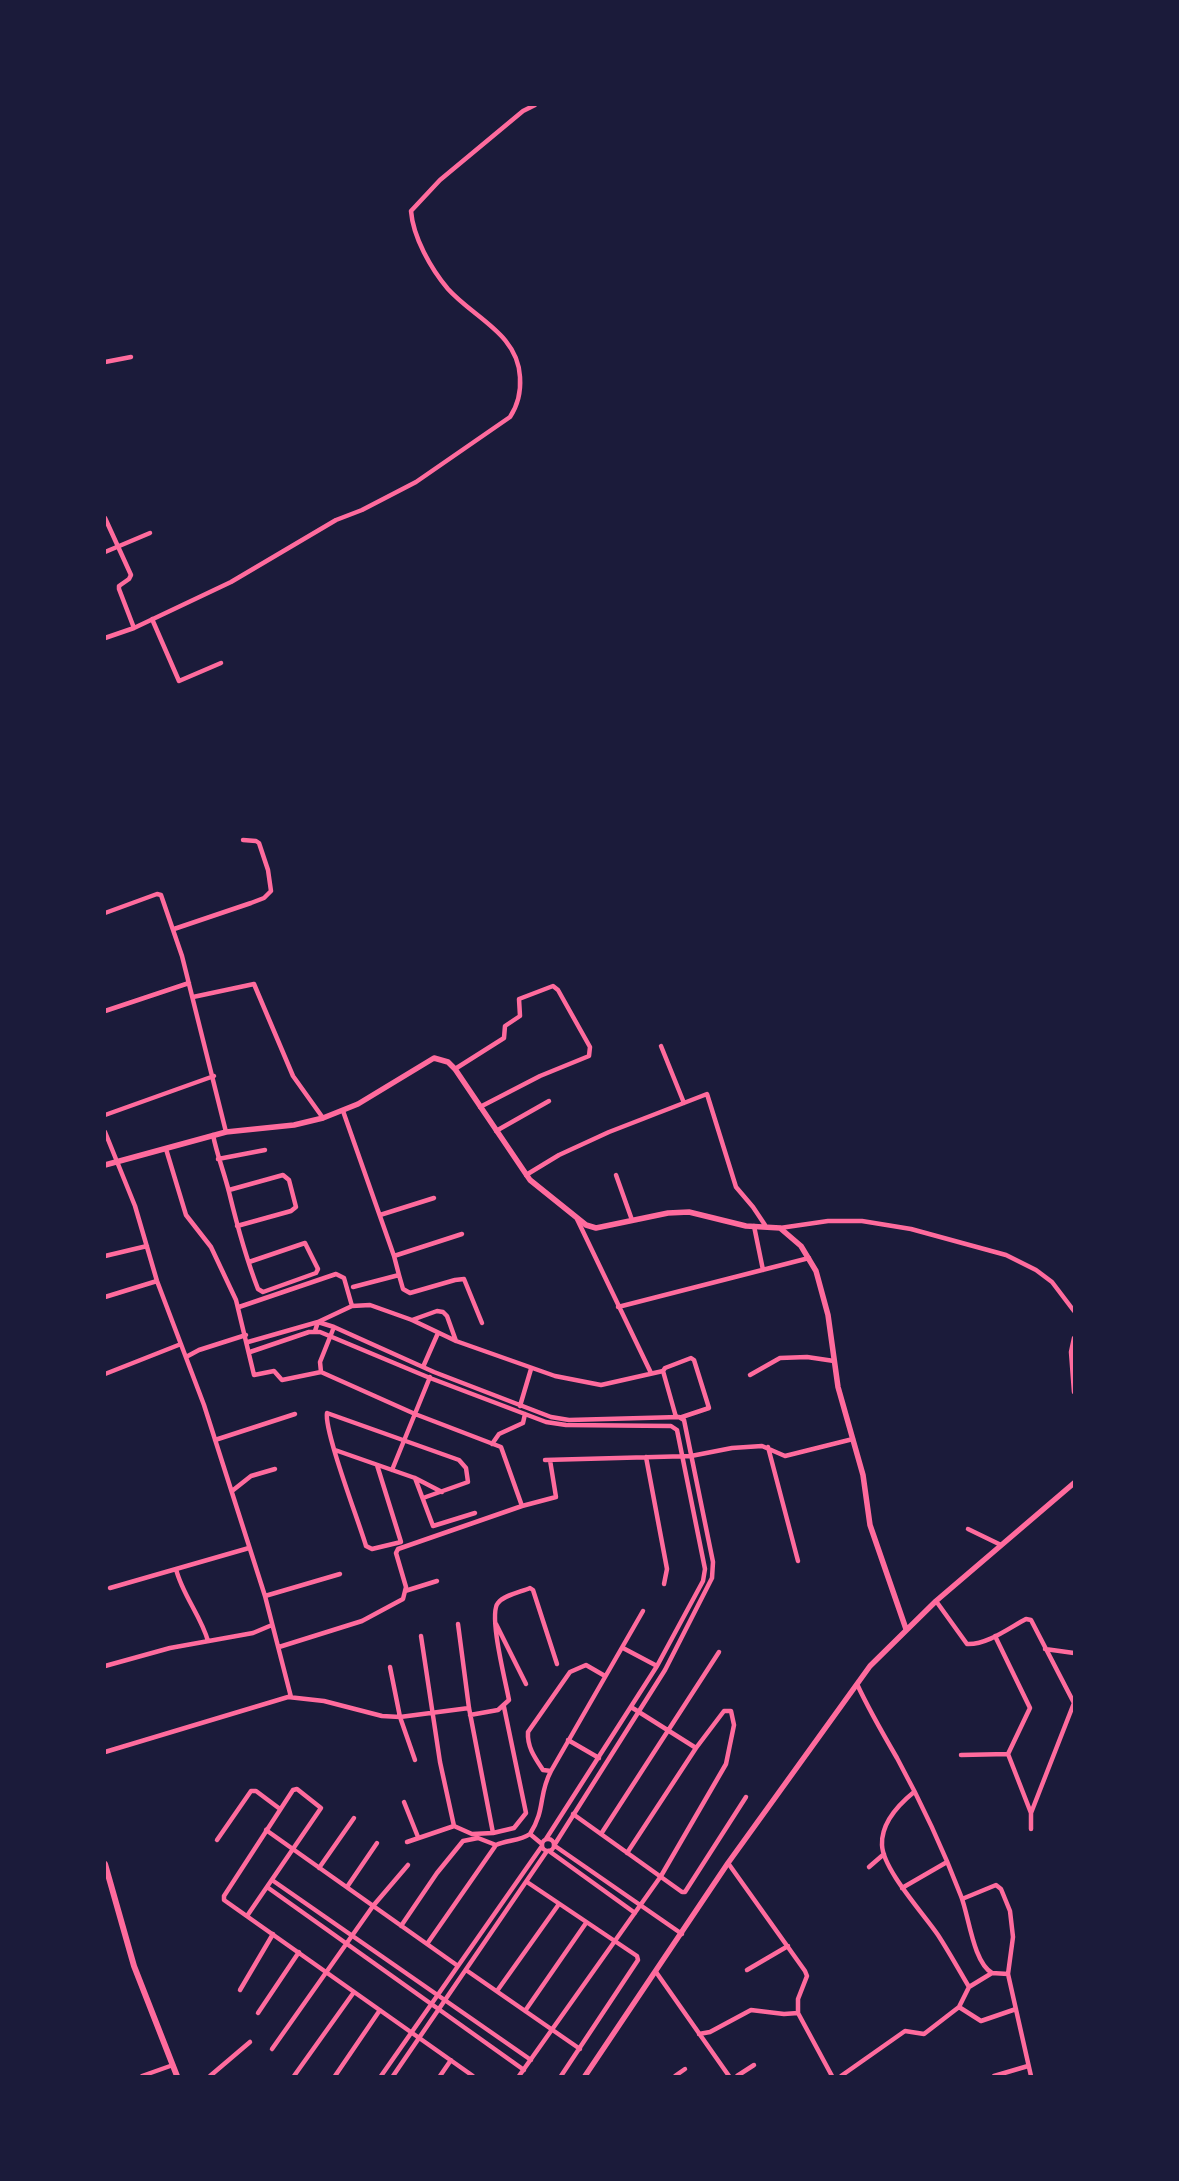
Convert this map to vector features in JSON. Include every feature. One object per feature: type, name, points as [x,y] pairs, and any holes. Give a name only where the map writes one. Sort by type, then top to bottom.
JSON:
[{"type":"main road","points":[[105,1864],[134,1966],[174,2064],[177,2076]]},
{"type":"street","points":[[105,638],[134,628],[231,582],[336,520],[362,510],[416,482],[510,417],[518,402],[521,385],[518,359],[510,343],[448,290],[413,228],[411,211],[440,180],[523,111],[535,105]]},
{"type":"street","points":[[105,362],[131,357]]},
{"type":"street","points":[[105,518],[119,546],[131,577],[121,584],[119,590],[134,628]]},
{"type":"street","points":[[105,552],[150,533]]},
{"type":"street","points":[[152,619],[179,681],[221,663]]},
{"type":"street","points":[[174,929],[264,898],[271,891],[269,876],[259,843],[243,840]]},
{"type":"street","points":[[105,913],[159,894],[174,929],[214,1076],[226,1132]]},
{"type":"street","points":[[105,1010],[189,983]]},
{"type":"street","points":[[193,998],[254,984],[293,1076],[323,1118]]},
{"type":"street","points":[[455,1069],[504,1038],[506,1026],[521,1013],[519,999],[553,986],[558,990],[590,1047],[589,1056],[540,1076],[480,1107]]},
{"type":"street","points":[[662,1046],[684,1103]]},
{"type":"street","points":[[105,1164],[226,1132],[294,1125],[323,1118],[344,1111],[434,1058],[448,1062],[455,1069],[526,1175],[576,1218],[596,1228],[668,1213],[689,1212],[746,1226],[765,1225],[780,1228],[828,1221],[862,1221],[911,1229],[1006,1255],[1036,1270],[1052,1282],[1074,1311]]},
{"type":"street","points":[[105,1114],[214,1076]]},
{"type":"street","points":[[526,1175],[560,1155],[601,1136],[706,1094],[736,1187],[754,1207],[765,1225]]},
{"type":"street","points":[[496,1131],[549,1101]]},
{"type":"street","points":[[344,1111],[394,1256],[403,1289],[410,1293],[454,1280],[464,1280],[482,1323]]},
{"type":"street","points":[[105,1132],[135,1206],[157,1281],[186,1357],[232,1491],[265,1596],[291,1697]]},
{"type":"street","points":[[213,1135],[218,1159],[229,1190],[238,1226],[249,1262],[258,1290],[263,1292],[316,1273],[318,1269],[306,1243],[249,1262]]},
{"type":"street","points":[[166,1149],[186,1214],[211,1247],[239,1307],[255,1376],[274,1371],[282,1380],[321,1372],[415,1414],[492,1444],[503,1450],[522,1506]]},
{"type":"street","points":[[218,1159],[265,1150]]},
{"type":"street","points":[[229,1190],[283,1175],[289,1180],[296,1207],[238,1226]]},
{"type":"street","points":[[616,1175],[632,1220]]},
{"type":"street","points":[[380,1215],[434,1198]]},
{"type":"street","points":[[576,1218],[651,1373]]},
{"type":"street","points":[[754,1226],[763,1270]]},
{"type":"street","points":[[780,1228],[801,1246],[816,1271],[828,1315],[838,1387],[863,1475],[870,1525],[906,1629]]},
{"type":"street","points":[[394,1256],[462,1234]]},
{"type":"street","points":[[105,1256],[147,1246]]},
{"type":"street","points":[[618,1307],[809,1258]]},
{"type":"street","points":[[239,1307],[336,1274],[344,1278],[352,1306]]},
{"type":"street","points":[[353,1287],[399,1275]]},
{"type":"street","points":[[105,1298],[157,1281]]},
{"type":"street","points":[[248,1342],[318,1322],[352,1306],[370,1305],[412,1320],[438,1334],[531,1369],[601,1385],[663,1371],[665,1368],[691,1358],[694,1360],[709,1408],[682,1417],[569,1420],[551,1418],[434,1372],[334,1327],[318,1322]]},
{"type":"street","points":[[412,1320],[443,1312],[447,1316],[456,1341]]},
{"type":"street","points":[[315,1331],[318,1322]]},
{"type":"street","points":[[321,1372],[320,1362],[334,1327]]},
{"type":"street","points":[[287,1331],[289,1339]]},
{"type":"street","points":[[250,1352],[315,1331],[430,1378],[546,1422],[566,1425],[674,1426],[677,1430],[704,1575],[657,1666],[599,1758],[542,1845],[381,2076]]},
{"type":"street","points":[[423,1366],[438,1334]]},
{"type":"street","points":[[186,1357],[199,1350],[246,1335]]},
{"type":"street","points":[[1074,1338],[1071,1352],[1074,1392]]},
{"type":"street","points":[[105,1374],[181,1344]]},
{"type":"street","points":[[750,1375],[780,1358],[807,1357],[834,1361]]},
{"type":"street","points":[[518,1412],[531,1369]]},
{"type":"street","points":[[663,1371],[676,1417]]},
{"type":"street","points":[[392,1470],[434,1372]]},
{"type":"street","points":[[377,1465],[401,1542],[372,1549],[366,1546],[335,1450],[327,1420],[327,1412],[459,1460],[464,1466],[468,1482],[423,1498]]},
{"type":"street","points":[[215,1440],[295,1414]]},
{"type":"street","points":[[492,1444],[499,1434],[523,1423],[525,1414]]},
{"type":"street","points":[[393,2076],[548,1851],[555,1845],[665,1670],[714,1571],[682,1417]]},
{"type":"street","points":[[279,1647],[362,1621],[403,1599],[406,1591],[396,1554],[398,1549],[522,1506],[556,1497],[548,1460],[691,1456],[732,1448],[768,1447],[785,1456],[853,1439]]},
{"type":"street","points":[[768,1447],[798,1561]]},
{"type":"street","points":[[335,1450],[415,1478],[442,1492]]},
{"type":"street","points":[[646,1457],[667,1570],[664,1584]]},
{"type":"street","points":[[232,1491],[251,1476],[275,1469]]},
{"type":"street","points":[[415,1478],[433,1526],[475,1513]]},
{"type":"street","points":[[585,2076],[728,1863],[870,1666],[936,1601],[1074,1483]]},
{"type":"street","points":[[968,1529],[1001,1545]]},
{"type":"street","points":[[110,1588],[249,1548]]},
{"type":"street","points":[[176,1569],[197,1616],[203,1623],[208,1641]]},
{"type":"street","points":[[265,1596],[340,1574]]},
{"type":"street","points":[[406,1591],[437,1581]]},
{"type":"street","points":[[470,1714],[498,1710],[504,1707],[509,1700],[495,1623],[495,1609],[501,1600],[530,1588],[533,1590],[557,1664]]},
{"type":"street","points":[[936,1601],[968,1644],[974,1644],[995,1636],[1028,1619],[1031,1620],[1074,1703],[1031,1813]]},
{"type":"street","points":[[427,1944],[496,1846],[509,1840],[523,1839],[530,1834],[539,1820],[543,1786],[643,1611]]},
{"type":"street","points":[[495,1623],[526,1684]]},
{"type":"street","points":[[458,1624],[470,1714],[494,1834]]},
{"type":"street","points":[[105,1666],[170,1648],[252,1633],[272,1625]]},
{"type":"street","points":[[421,1636],[431,1714],[454,1826]]},
{"type":"street","points":[[995,1636],[1030,1708],[1008,1754],[1031,1813],[1031,1830]]},
{"type":"street","points":[[623,1648],[657,1666]]},
{"type":"street","points":[[1045,1649],[1074,1653]]},
{"type":"street","points":[[601,1834],[719,1652]]},
{"type":"street","points":[[551,1771],[543,1770],[530,1750],[527,1741],[528,1732],[570,1672],[586,1664],[605,1676]]},
{"type":"street","points":[[390,1667],[400,1717],[415,1760]]},
{"type":"street","points":[[857,1684],[874,1721],[914,1792],[947,1862],[962,1899],[981,1960],[992,1973]]},
{"type":"street","points":[[105,1752],[262,1703],[291,1697],[324,1701],[382,1716],[400,1717],[469,1708]]},
{"type":"street","points":[[407,1842],[454,1826],[472,1834],[494,1834],[514,1828],[526,1813],[504,1707]]},
{"type":"street","points":[[631,1707],[696,1748]]},
{"type":"street","points":[[519,2076],[661,1876],[726,1764],[734,1725],[731,1712],[724,1711],[696,1748],[627,1852]]},
{"type":"street","points":[[568,1740],[599,1758]]},
{"type":"street","points":[[961,1755],[1008,1754]]},
{"type":"street","points":[[247,1916],[321,1806],[294,1789],[224,1896],[225,1902],[299,1952],[473,2076]]},
{"type":"street","points":[[217,1840],[251,1791],[256,1791],[280,1809]]},
{"type":"street","points":[[914,1792],[894,1809],[882,1838],[884,1854],[902,1888],[938,1935],[969,1987]]},
{"type":"street","points":[[573,1814],[682,1892],[685,1892],[746,1797]]},
{"type":"street","points":[[404,1802],[418,1837]]},
{"type":"street","points":[[320,1868],[354,1818]]},
{"type":"street","points":[[266,1830],[458,1966]]},
{"type":"street","points":[[530,1834],[548,1851],[635,1913]]},
{"type":"street","points":[[401,1926],[437,1873],[463,1841],[478,1838],[496,1846]]},
{"type":"street","points":[[546,1839],[550,1839],[555,1845],[682,1934]]},
{"type":"street","points":[[347,1888],[377,1843]]},
{"type":"street","points":[[869,1867],[884,1854]]},
{"type":"street","points":[[902,1888],[947,1862]]},
{"type":"street","points":[[728,1863],[788,1946],[807,1976],[798,1999],[798,2013],[832,2076]]},
{"type":"street","points":[[272,2049],[373,1906],[408,1865]]},
{"type":"street","points":[[272,1880],[531,2060]]},
{"type":"street","points":[[527,1882],[637,1956],[638,1960],[580,2049],[560,2076]]},
{"type":"street","points":[[962,1899],[996,1885],[1002,1889],[1010,1911],[1013,1936],[1008,1974],[1031,2076]]},
{"type":"street","points":[[267,1887],[524,2070]]},
{"type":"street","points":[[497,1991],[558,1904]]},
{"type":"street","points":[[525,2011],[586,1923]]},
{"type":"street","points":[[240,1990],[273,1934]]},
{"type":"street","points":[[747,1970],[788,1946]]},
{"type":"street","points":[[258,2013],[299,1952]]},
{"type":"street","points":[[466,1970],[580,2049]]},
{"type":"street","points":[[656,1972],[729,2076]]},
{"type":"street","points":[[841,2076],[905,2031],[924,2034],[959,2007],[969,1987],[992,1973],[1008,1974]]},
{"type":"street","points":[[294,2076],[354,1992]]},
{"type":"street","points":[[959,2007],[981,2021],[1016,2009]]},
{"type":"street","points":[[335,2076],[380,2010]]},
{"type":"street","points":[[699,2034],[710,2032],[751,2010],[784,2014],[798,2013]]},
{"type":"street","points":[[210,2076],[250,2042]]},
{"type":"street","points":[[440,2076],[451,2060]]},
{"type":"street","points":[[142,2076],[174,2064]]},
{"type":"street","points":[[737,2076],[754,2065]]},
{"type":"street","points":[[994,2076],[1028,2066]]},
{"type":"street","points":[[675,2076],[685,2069]]}]
